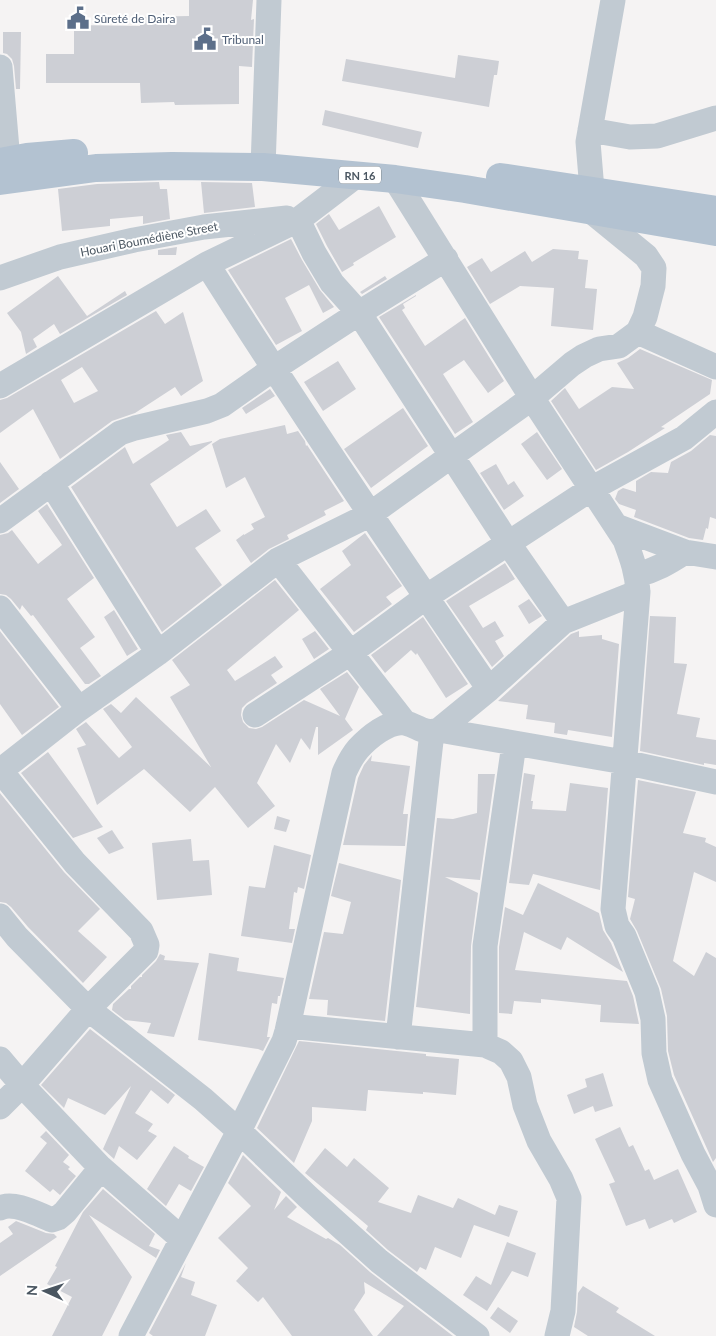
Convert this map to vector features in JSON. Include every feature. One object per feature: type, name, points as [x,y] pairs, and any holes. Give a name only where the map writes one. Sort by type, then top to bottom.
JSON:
[{"type":"main road","name":"RN 16","points":[[3,168],[172,166],[263,158],[425,166],[592,201],[716,232]]},
{"type":"main road","name":"RN 16","points":[[263,158],[357,175],[465,189],[716,210]]},
{"type":"street","points":[[263,158],[269,0]]},
{"type":"street","points":[[0,1107],[22,1085],[88,1009],[146,952],[147,944],[141,931],[74,863],[0,771],[79,709],[158,653],[278,560],[370,515],[532,398],[572,364],[599,349],[619,346],[638,332],[645,318],[651,294],[654,268],[646,256],[592,201],[588,142],[614,0]]},
{"type":"street","points":[[0,68],[3,168]]},
{"type":"street","points":[[590,130],[630,137],[657,136],[716,118]]},
{"type":"street","points":[[0,386],[206,264],[300,218],[357,175]]},
{"type":"street","points":[[395,179],[532,398],[625,540],[637,584],[614,910],[618,926],[647,992],[653,1019],[654,1053],[660,1080],[693,1154],[710,1186],[716,1205]]},
{"type":"street","points":[[300,218],[314,253],[332,283],[359,313],[508,543],[563,622]]},
{"type":"street","name":"Houari Boumédiène Street","points":[[0,278],[60,257],[134,240],[204,227],[300,218]]},
{"type":"street","points":[[0,521],[120,433],[207,411],[222,404],[359,313],[446,259]]},
{"type":"street","points":[[206,264],[273,369],[489,690]]},
{"type":"street","points":[[638,332],[716,367]]},
{"type":"street","points":[[255,715],[350,653],[426,597],[508,543],[592,489],[684,438],[716,412]]},
{"type":"street","points":[[51,483],[158,653]]},
{"type":"street","points":[[616,526],[685,552],[716,557]]},
{"type":"street","points":[[398,1037],[435,731],[489,690],[563,622],[637,584],[654,570],[685,552]]},
{"type":"street","points":[[278,560],[405,723],[425,732],[435,731],[624,762],[716,782]]},
{"type":"street","points":[[0,608],[79,709]]},
{"type":"street","points":[[131,1336],[284,1041],[344,773],[349,761],[358,749],[384,728],[394,724],[405,723]]},
{"type":"street","points":[[485,1046],[485,946],[514,744]]},
{"type":"street","points":[[0,916],[17,937],[88,1009],[202,1099],[379,1260],[477,1336]]},
{"type":"street","points":[[288,1026],[485,1046],[501,1052],[512,1061],[519,1077],[525,1105],[539,1141],[569,1198],[563,1311],[557,1336]]},
{"type":"street","points":[[0,1059],[22,1085],[101,1168],[182,1239]]},
{"type":"street","points":[[0,1208],[13,1205],[52,1220],[58,1218],[101,1168]]},
{"type":"building","points":[[189,0],[253,0],[251,20],[254,19],[252,67],[239,66],[239,104],[175,105],[174,102],[141,103],[140,83],[46,83],[46,54],[74,54],[74,25],[140,26],[139,17],[189,16]]},
{"type":"building","points":[[3,32],[21,32],[20,89],[16,89],[12,59],[3,53]]},
{"type":"building","points":[[458,55],[499,61],[497,75],[494,75],[489,107],[342,81],[346,59],[455,78]]},
{"type":"building","points":[[325,110],[422,132],[418,148],[322,125]]},
{"type":"building","points":[[159,182],[160,189],[167,189],[170,219],[143,224],[143,216],[110,219],[110,226],[62,231],[58,189],[97,184]]},
{"type":"building","points":[[201,182],[252,183],[255,207],[204,213]]},
{"type":"building","points":[[379,206],[396,237],[353,263],[354,265],[342,272],[316,224],[329,214],[339,230]]},
{"type":"building","points":[[291,239],[320,290],[334,307],[323,313],[309,285],[285,298],[302,331],[276,345],[228,270]]},
{"type":"building","points":[[177,247],[176,255],[158,255],[158,250]]},
{"type":"building","points":[[553,249],[579,251],[578,259],[588,260],[585,288],[597,289],[593,330],[551,326],[554,288],[520,286],[490,304],[467,267],[482,258],[491,272],[525,251],[532,262]]},
{"type":"building","points":[[58,276],[87,316],[125,291],[127,295],[60,334],[54,324],[33,339],[37,347],[26,354],[21,332],[7,313]]},
{"type":"building","points":[[385,276],[387,279],[362,294],[360,292]]},
{"type":"building","points":[[416,295],[403,304],[405,308],[402,310],[425,346],[465,318],[504,381],[488,393],[464,360],[443,374],[473,422],[455,434],[379,317]]},
{"type":"building","points":[[156,311],[165,324],[183,312],[203,381],[181,396],[175,387],[135,413],[112,421],[60,459],[33,409],[0,433],[0,400],[7,398]],"holes":[[[82,367],[98,391],[74,403],[61,380]]]},
{"type":"building","points":[[640,349],[712,380],[710,394],[661,427],[665,428],[596,470],[551,401],[565,388],[579,409],[612,387],[634,389],[617,363]]},
{"type":"building","points":[[338,361],[356,389],[323,411],[304,382]]},
{"type":"building","points":[[270,389],[275,396],[246,414],[242,408]]},
{"type":"building","points":[[403,408],[428,446],[371,488],[344,449]]},
{"type":"building","points":[[285,425],[287,434],[298,431],[306,446],[344,501],[324,511],[326,515],[287,535],[289,539],[269,549],[251,563],[236,540],[254,529],[251,524],[265,517],[245,477],[226,488],[212,444],[220,439]]},
{"type":"building","points":[[181,432],[190,446],[212,442],[150,484],[177,527],[206,509],[221,531],[195,548],[222,585],[162,632],[71,487],[125,447],[133,464],[169,440],[166,435]]},
{"type":"building","points":[[537,432],[562,469],[547,480],[521,444]]},
{"type":"building","points":[[710,435],[716,436],[716,519],[710,517],[708,529],[706,528],[703,540],[689,538],[634,517],[636,510],[619,504],[615,499],[618,491],[623,488],[636,492],[636,481],[651,472],[668,473],[671,462],[691,451]]},
{"type":"building","points":[[0,462],[19,489],[0,503]]},
{"type":"building","points":[[496,464],[508,485],[514,481],[524,496],[504,510],[480,473]]},
{"type":"building","points":[[47,504],[94,578],[67,599],[95,637],[80,648],[101,676],[89,684],[85,684],[33,615],[31,616],[22,605],[20,610],[6,595],[0,594],[0,535],[12,530],[38,564],[62,545],[38,511]]},
{"type":"building","points":[[365,533],[402,586],[386,597],[392,604],[354,632],[320,589],[351,565],[342,551]]},
{"type":"building","points":[[505,563],[515,579],[469,606],[483,628],[495,621],[504,636],[495,641],[504,656],[492,667],[446,601]]},
{"type":"building","points":[[275,580],[299,610],[227,670],[235,681],[275,656],[283,667],[271,675],[277,683],[242,708],[243,722],[249,728],[256,729],[262,727],[304,700],[340,716],[320,689],[347,672],[359,687],[345,719],[353,730],[318,755],[318,727],[316,727],[310,750],[301,738],[290,763],[276,744],[257,783],[275,806],[248,828],[215,787],[190,812],[144,769],[97,805],[77,748],[86,745],[76,729],[86,722],[119,758],[132,747],[103,709],[111,704],[121,713],[136,697],[211,767],[170,697],[190,685],[172,660]]},
{"type":"building","points":[[529,599],[542,616],[529,624],[518,606]]},
{"type":"building","points":[[114,610],[138,649],[127,656],[104,617]]},
{"type":"building","points":[[650,616],[676,617],[674,663],[687,664],[677,714],[700,718],[696,737],[716,740],[716,765],[704,763],[704,765],[640,751]]},
{"type":"building","points":[[423,617],[468,684],[446,698],[417,653],[416,655],[411,650],[385,673],[371,655]]},
{"type":"building","points":[[0,631],[59,707],[22,735],[0,704]]},
{"type":"building","points":[[315,631],[329,649],[314,659],[302,639]]},
{"type":"building","points":[[579,631],[579,637],[602,635],[602,639],[619,644],[612,737],[568,730],[567,735],[554,733],[555,723],[526,719],[528,705],[498,701],[571,634]]},
{"type":"building","points":[[48,752],[103,827],[73,838],[21,773]]},
{"type":"building","points":[[372,755],[371,761],[410,766],[403,814],[408,814],[405,846],[343,845],[358,778],[364,765]]},
{"type":"building","points":[[524,773],[535,775],[531,801],[533,801],[532,809],[566,811],[570,783],[608,788],[600,890],[533,874],[529,885],[509,883]]},
{"type":"building","points":[[478,774],[495,774],[480,880],[445,877],[478,893],[471,946],[470,1014],[416,1007],[437,818],[453,819],[477,813]]},
{"type":"building","points":[[638,780],[696,792],[683,833],[706,838],[705,842],[716,847],[716,882],[694,872],[673,961],[694,976],[706,952],[716,958],[716,1158],[713,1162],[674,1075],[668,1051],[667,1016],[661,989],[637,931],[630,919],[635,899],[628,897]]},
{"type":"building","points":[[0,793],[64,872],[100,909],[78,931],[107,957],[83,983],[11,907],[6,903],[0,902]]},
{"type":"building","points":[[277,816],[290,820],[286,832],[274,829]]},
{"type":"building","points":[[112,830],[124,848],[109,854],[97,838]]},
{"type":"building","points":[[191,839],[193,861],[209,860],[212,895],[157,900],[152,843]]},
{"type":"building","points":[[274,845],[311,855],[304,889],[298,887],[297,893],[294,892],[289,929],[295,929],[292,943],[241,936],[249,886],[265,888]]},
{"type":"building","points":[[339,863],[401,880],[385,1021],[327,1015],[328,1000],[309,999],[324,932],[343,934],[351,902],[331,896]]},
{"type":"building","points":[[538,883],[599,913],[603,930],[611,943],[623,972],[567,937],[561,950],[524,932],[515,970],[627,981],[633,996],[639,1024],[600,1022],[601,1005],[541,999],[541,1003],[514,1001],[512,1014],[499,1013],[499,947],[505,907],[523,915]]},
{"type":"building","points":[[209,953],[239,958],[237,971],[284,978],[277,1004],[272,1003],[267,1037],[270,1037],[263,1051],[198,1040]]},
{"type":"building","points":[[160,954],[165,956],[164,960],[199,963],[174,1037],[147,1033],[151,1023],[125,1020],[112,1010],[113,1004],[131,989],[131,986],[142,977]]},
{"type":"building","points":[[90,1029],[175,1095],[168,1104],[151,1090],[135,1113],[153,1124],[148,1131],[157,1136],[137,1160],[119,1146],[114,1159],[103,1149],[131,1086],[105,1115],[68,1098],[64,1108],[41,1085]]},
{"type":"building","points":[[299,1041],[459,1059],[456,1095],[368,1090],[366,1111],[312,1107],[312,1121],[294,1163],[257,1128]]},
{"type":"building","points":[[603,1073],[613,1106],[595,1112],[593,1106],[574,1114],[567,1095],[587,1087],[585,1079]]},
{"type":"building","points":[[620,1127],[629,1147],[633,1145],[645,1171],[649,1169],[654,1180],[678,1169],[697,1212],[674,1223],[672,1219],[649,1229],[645,1219],[626,1226],[609,1184],[615,1182],[595,1139]]},
{"type":"building","points":[[46,1131],[69,1155],[63,1162],[70,1167],[68,1169],[76,1176],[60,1195],[53,1189],[50,1192],[25,1171],[47,1143],[40,1137]]},
{"type":"building","points":[[174,1146],[189,1156],[188,1158],[204,1167],[191,1191],[179,1184],[166,1206],[147,1189]]},
{"type":"building","points":[[325,1148],[347,1167],[354,1158],[389,1188],[378,1202],[411,1213],[418,1195],[453,1208],[458,1198],[495,1215],[499,1205],[518,1211],[509,1237],[474,1225],[461,1258],[435,1247],[426,1270],[420,1267],[417,1272],[388,1250],[366,1230],[368,1226],[305,1173]]},
{"type":"building","points":[[243,1155],[281,1192],[274,1210],[286,1196],[297,1207],[287,1217],[340,1245],[370,1272],[453,1336],[377,1336],[404,1306],[364,1282],[365,1293],[354,1310],[373,1336],[292,1336],[263,1297],[258,1302],[236,1281],[248,1268],[218,1238],[251,1206],[228,1183]]},
{"type":"building","points":[[103,1189],[155,1234],[149,1246],[160,1250],[156,1258],[89,1215],[132,1277],[102,1336],[52,1336],[72,1297],[47,1284],[83,1212]]},
{"type":"building","points":[[16,1221],[46,1233],[54,1234],[57,1237],[0,1276],[0,1243],[13,1234],[8,1227]]},
{"type":"building","points":[[507,1242],[536,1253],[528,1277],[512,1271],[487,1311],[463,1295],[476,1276],[491,1285]]},
{"type":"building","points":[[186,1263],[181,1277],[195,1282],[191,1295],[217,1305],[205,1336],[153,1336],[149,1333]]},
{"type":"building","points":[[583,1286],[619,1308],[616,1312],[655,1336],[588,1336],[574,1327],[578,1293]]},
{"type":"building","points":[[498,1307],[518,1321],[510,1333],[490,1318]]},
{"type":"place","name":"Sûreté de Daira","points":[[78,18]]},
{"type":"place","name":"Tribunal","points":[[205,39]]}]
